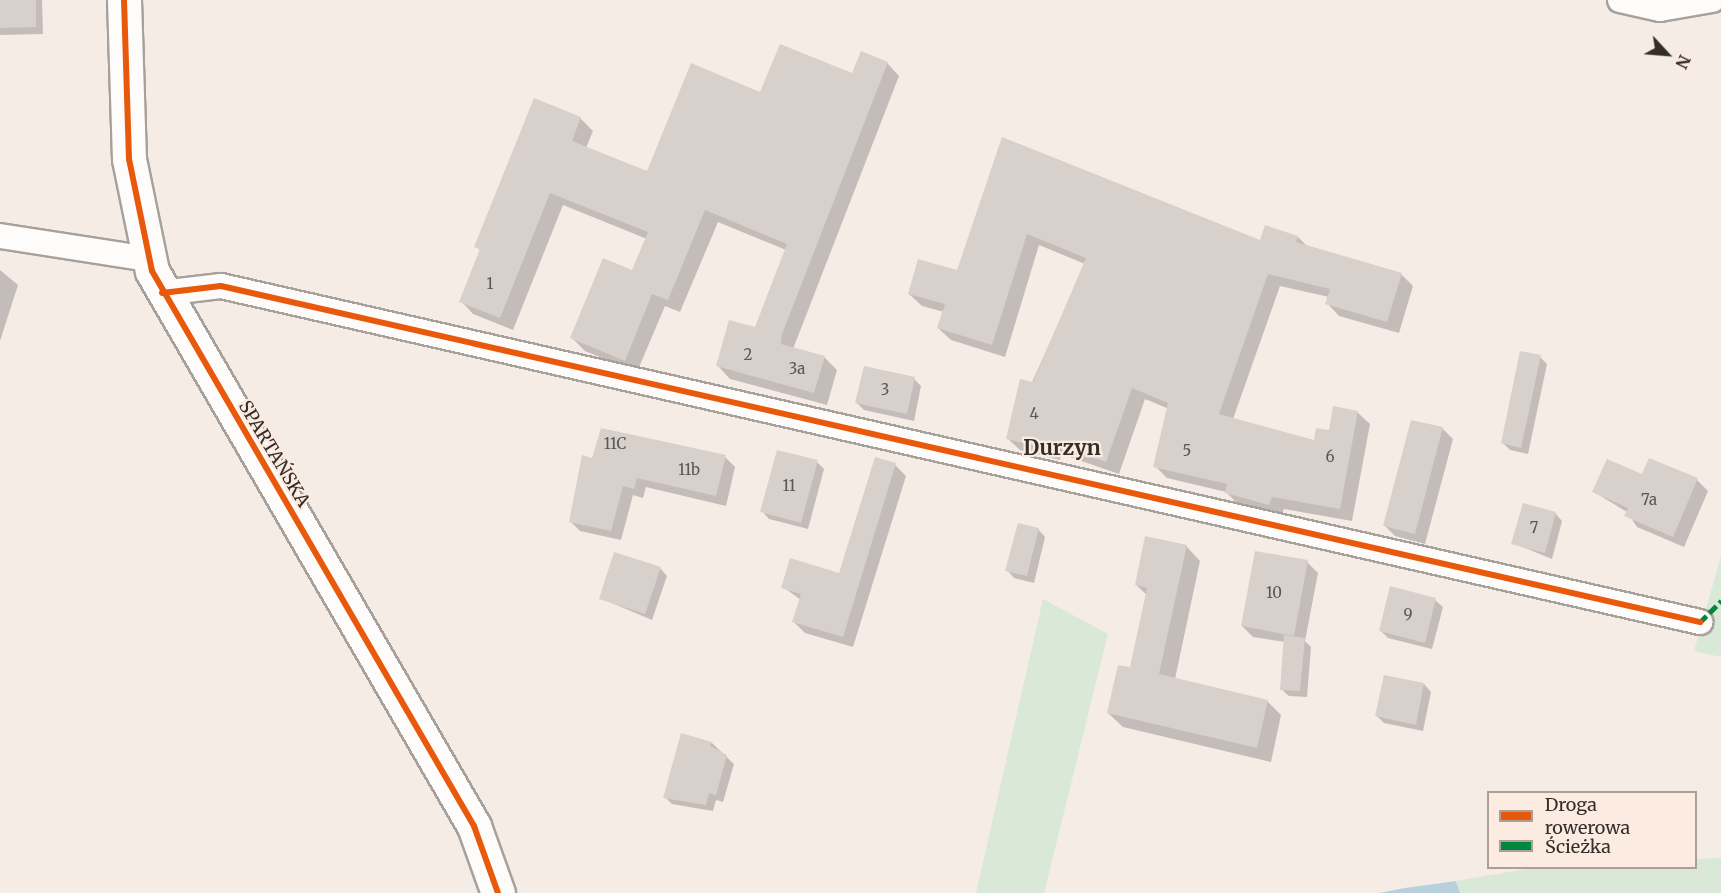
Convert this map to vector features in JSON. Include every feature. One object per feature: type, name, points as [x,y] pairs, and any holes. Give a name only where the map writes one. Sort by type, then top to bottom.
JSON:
[{"type":"street","name":"SPARTAŃSKA","points":[[124,0],[129,159],[149,259],[162,293],[474,826],[498,893]]},
{"type":"street","points":[[1620,0],[1660,9],[1712,0]]},
{"type":"street","points":[[0,236],[149,259]]},
{"type":"street","points":[[162,293],[221,286],[1700,622]]},
{"type":"green space","points":[[1721,556],[1721,657],[1694,651]]},
{"type":"green space","points":[[1043,599],[1108,634],[1044,893],[976,893]]},
{"type":"green space","points":[[1721,858],[1721,893],[1460,893],[1456,881],[1526,869],[1697,869],[1697,859]]},
{"type":"water","points":[[1456,881],[1460,893],[1379,893],[1405,888]]},
{"type":"building","points":[[0,0],[36,0],[36,27],[0,28]]},
{"type":"building","points":[[780,44],[852,73],[861,51],[888,62],[782,334],[781,344],[825,356],[814,393],[716,366],[729,320],[755,327],[787,244],[705,210],[668,300],[652,294],[625,361],[570,338],[603,258],[632,270],[648,232],[550,193],[500,318],[459,302],[480,249],[474,247],[534,98],[581,117],[572,141],[647,171],[691,63],[760,92]]},
{"type":"building","points":[[1002,137],[1260,240],[1265,225],[1298,236],[1296,242],[1402,273],[1387,322],[1325,304],[1330,289],[1268,274],[1219,414],[1314,440],[1316,428],[1329,430],[1333,406],[1358,411],[1340,509],[1272,497],[1269,505],[1225,493],[1227,484],[1153,467],[1168,403],[1132,388],[1106,462],[1049,443],[1048,449],[1006,439],[1020,379],[1033,382],[1086,258],[1027,234],[992,345],[937,328],[945,304],[908,294],[918,259],[957,270]]},
{"type":"building","points":[[1520,351],[1541,355],[1521,448],[1501,443]]},
{"type":"building","points":[[864,366],[915,377],[907,414],[855,403]]},
{"type":"building","points":[[1411,420],[1443,427],[1415,534],[1383,526]]},
{"type":"building","points":[[601,428],[726,455],[716,496],[637,478],[634,489],[623,486],[611,531],[569,522],[582,455],[592,458]]},
{"type":"building","points":[[777,450],[818,460],[801,523],[760,512]]},
{"type":"building","points":[[875,457],[896,463],[843,637],[792,622],[801,594],[781,588],[790,558],[839,573]]},
{"type":"building","points":[[1649,458],[1698,478],[1673,537],[1624,516],[1628,508],[1592,492],[1607,459],[1642,474]]},
{"type":"building","points":[[1523,503],[1556,512],[1545,553],[1511,544]]},
{"type":"building","points":[[1018,523],[1039,528],[1027,576],[1005,571]]},
{"type":"building","points":[[1145,536],[1187,545],[1159,674],[1268,700],[1257,748],[1107,713],[1118,665],[1130,667],[1147,588],[1135,585]]},
{"type":"building","points":[[1255,551],[1308,560],[1294,636],[1241,626]]},
{"type":"building","points":[[614,552],[661,567],[645,614],[599,599]]},
{"type":"building","points":[[1390,586],[1436,598],[1425,643],[1379,631]]},
{"type":"building","points":[[1284,635],[1305,638],[1300,691],[1280,690]]},
{"type":"building","points":[[1384,675],[1424,683],[1416,725],[1375,716]]},
{"type":"building","points":[[681,733],[712,742],[710,746],[727,755],[716,795],[709,793],[706,805],[663,798]]},
{"type":"marked path","points":[[1700,622],[1721,601]]},
{"type":"cycle path","points":[[124,0],[129,159],[152,271],[474,826],[498,893]]},
{"type":"cycle path","points":[[162,293],[221,286],[1700,622]]},
{"type":"district","name":"Durzyn","points":[[1062,448]]}]
